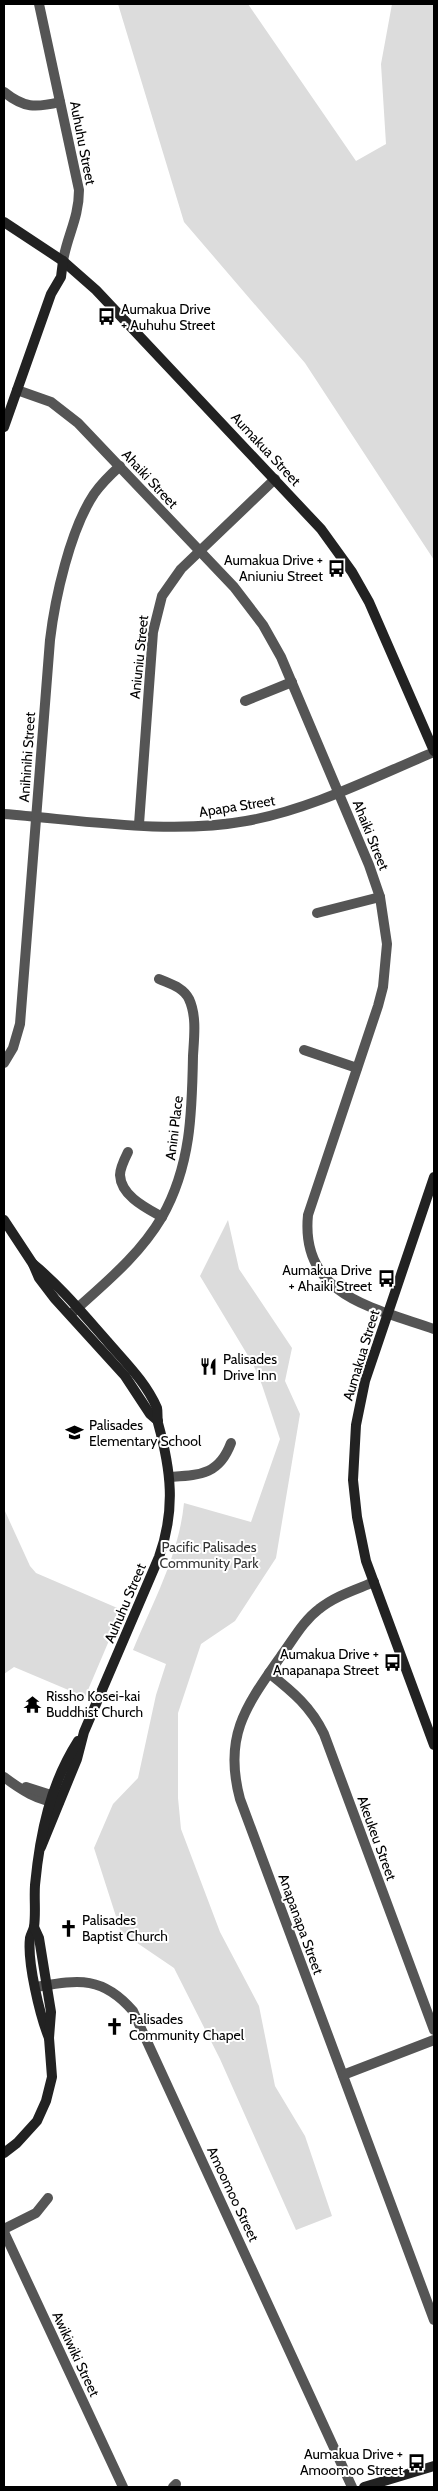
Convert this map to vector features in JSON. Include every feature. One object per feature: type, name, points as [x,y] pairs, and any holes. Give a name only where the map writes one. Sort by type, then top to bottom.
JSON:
[{"type":"street","name":"Auhuhu Street","points":[[4,427],[51,294],[60,277],[65,247],[73,232],[77,216],[79,190],[39,4]]},
{"type":"street","points":[[4,92],[18,103],[30,106],[60,102]]},
{"type":"street","name":"Aumakua Street","points":[[4,222],[63,261],[107,302],[321,529],[359,583],[385,633],[434,752]]},
{"type":"street","name":"Ahaiki Street","points":[[17,390],[60,407],[78,423],[234,587],[263,625],[292,682],[369,865],[380,896],[385,924],[385,969],[378,1006],[312,1199],[308,1215],[308,1234],[315,1262],[328,1282],[348,1298],[434,1329]]},
{"type":"street","name":"Anihinihi Street","points":[[4,1063],[13,1048],[20,1024],[50,640],[58,591],[88,504],[100,486],[120,466]]},
{"type":"street","name":"Aniuniu Street","points":[[139,824],[155,619],[162,596],[173,579],[200,551],[275,479]]},
{"type":"street","points":[[245,701],[292,682]]},
{"type":"street","name":"Apapa Street","points":[[4,814],[139,824],[200,826],[247,821],[296,808],[434,752]]},
{"type":"street","points":[[317,913],[380,896]]},
{"type":"street","name":"Anini Place","points":[[69,1315],[134,1256],[162,1217],[178,1185],[188,1146],[191,1121],[194,1024],[190,1000],[186,994],[180,988],[159,979]]},
{"type":"street","points":[[304,1050],[357,1068]]},
{"type":"street","points":[[128,1152],[120,1174],[123,1184],[133,1199],[162,1217]]},
{"type":"street","name":"Aumakua Street","points":[[434,1177],[362,1395],[353,1458],[357,1517],[362,1547],[434,1745]]},
{"type":"street","name":"Auhuhu Street","points":[[4,1220],[39,1278],[69,1315],[125,1376],[150,1414],[158,1421]]},
{"type":"street","name":"Auhuhu Street","points":[[32,1264],[78,1308],[147,1390],[158,1410],[158,1421],[167,1455],[170,1476],[170,1505],[163,1546],[84,1732],[68,1756],[53,1800],[41,1847],[35,1883],[34,1927],[30,1938],[40,2014],[50,2038]]},
{"type":"street","points":[[170,1476],[197,1475],[216,1468],[222,1462],[231,1443]]},
{"type":"street","name":"Anapanapa Street","points":[[374,1582],[342,1594],[320,1608],[305,1623],[269,1673],[252,1698],[240,1722],[234,1749],[235,1780],[240,1799],[434,2320]]},
{"type":"street","name":"Akeukeu Street","points":[[269,1673],[302,1700],[311,1711],[324,1734],[434,2030]]},
{"type":"street","points":[[4,1777],[18,1786],[53,1800]]},
{"type":"street","name":"Auhuhu Street","points":[[4,2153],[28,2133],[46,2101],[52,2077],[51,2012],[39,1938],[34,1927]]},
{"type":"street","name":"Amoomoo Street","points":[[36,1987],[72,1981],[91,1982],[118,1994],[133,2011],[352,2487]]},
{"type":"street","points":[[343,2074],[434,2040]]},
{"type":"street","points":[[4,2230],[36,2213],[48,2198]]},
{"type":"street","name":"Awikiwiki Street","points":[[4,2230],[123,2487]]},
{"type":"street","points":[[364,2487],[434,2466]]},
{"type":"green space","points":[[118,4],[248,4],[356,161],[386,144],[381,64],[392,4],[434,4],[434,560],[305,363],[184,222]]},
{"type":"green space","name":"Pacific Palisades Community Park","points":[[228,1220],[239,1269],[292,1348],[285,1381],[300,1414],[276,1558],[235,1621],[201,1644],[178,1713],[178,1798],[181,1829],[220,1932],[259,2006],[275,2086],[305,2136],[332,2216],[296,2230],[220,2059],[174,1968],[121,1932],[94,1848],[113,1804],[138,1778],[156,1695],[166,1664],[133,1650],[171,1560],[177,1541],[184,1503],[251,1522],[280,1439],[253,1364],[200,1276]]},
{"type":"green space","points":[[4,1509],[30,1566],[36,1573],[122,1610],[85,1697],[14,1667],[4,1674]]},
{"type":"place","name":"Aumakua Drive + Auhuhu Street","points":[[107,317]]},
{"type":"place","name":"Aumakua Drive + Aniuniu Street","points":[[337,568]]},
{"type":"place","name":"Aumakua Drive + Ahaiki Street","points":[[386,1278]]},
{"type":"place","name":"Palisades Drive Inn","points":[[209,1367]]},
{"type":"place","name":"Palisades Elementary School","points":[[75,1433]]},
{"type":"place","name":"Aumakua Drive + Anapanapa Street","points":[[393,1662]]},
{"type":"place","name":"Rissho Kosei-kai Buddhist Church","points":[[32,1704]]},
{"type":"place","name":"Palisades Baptist Church","points":[[68,1928]]},
{"type":"place","name":"Palisades Community Chapel","points":[[115,2027]]},
{"type":"place","name":"Aumakua Drive + Amoomoo Street","points":[[417,2462]]}]
